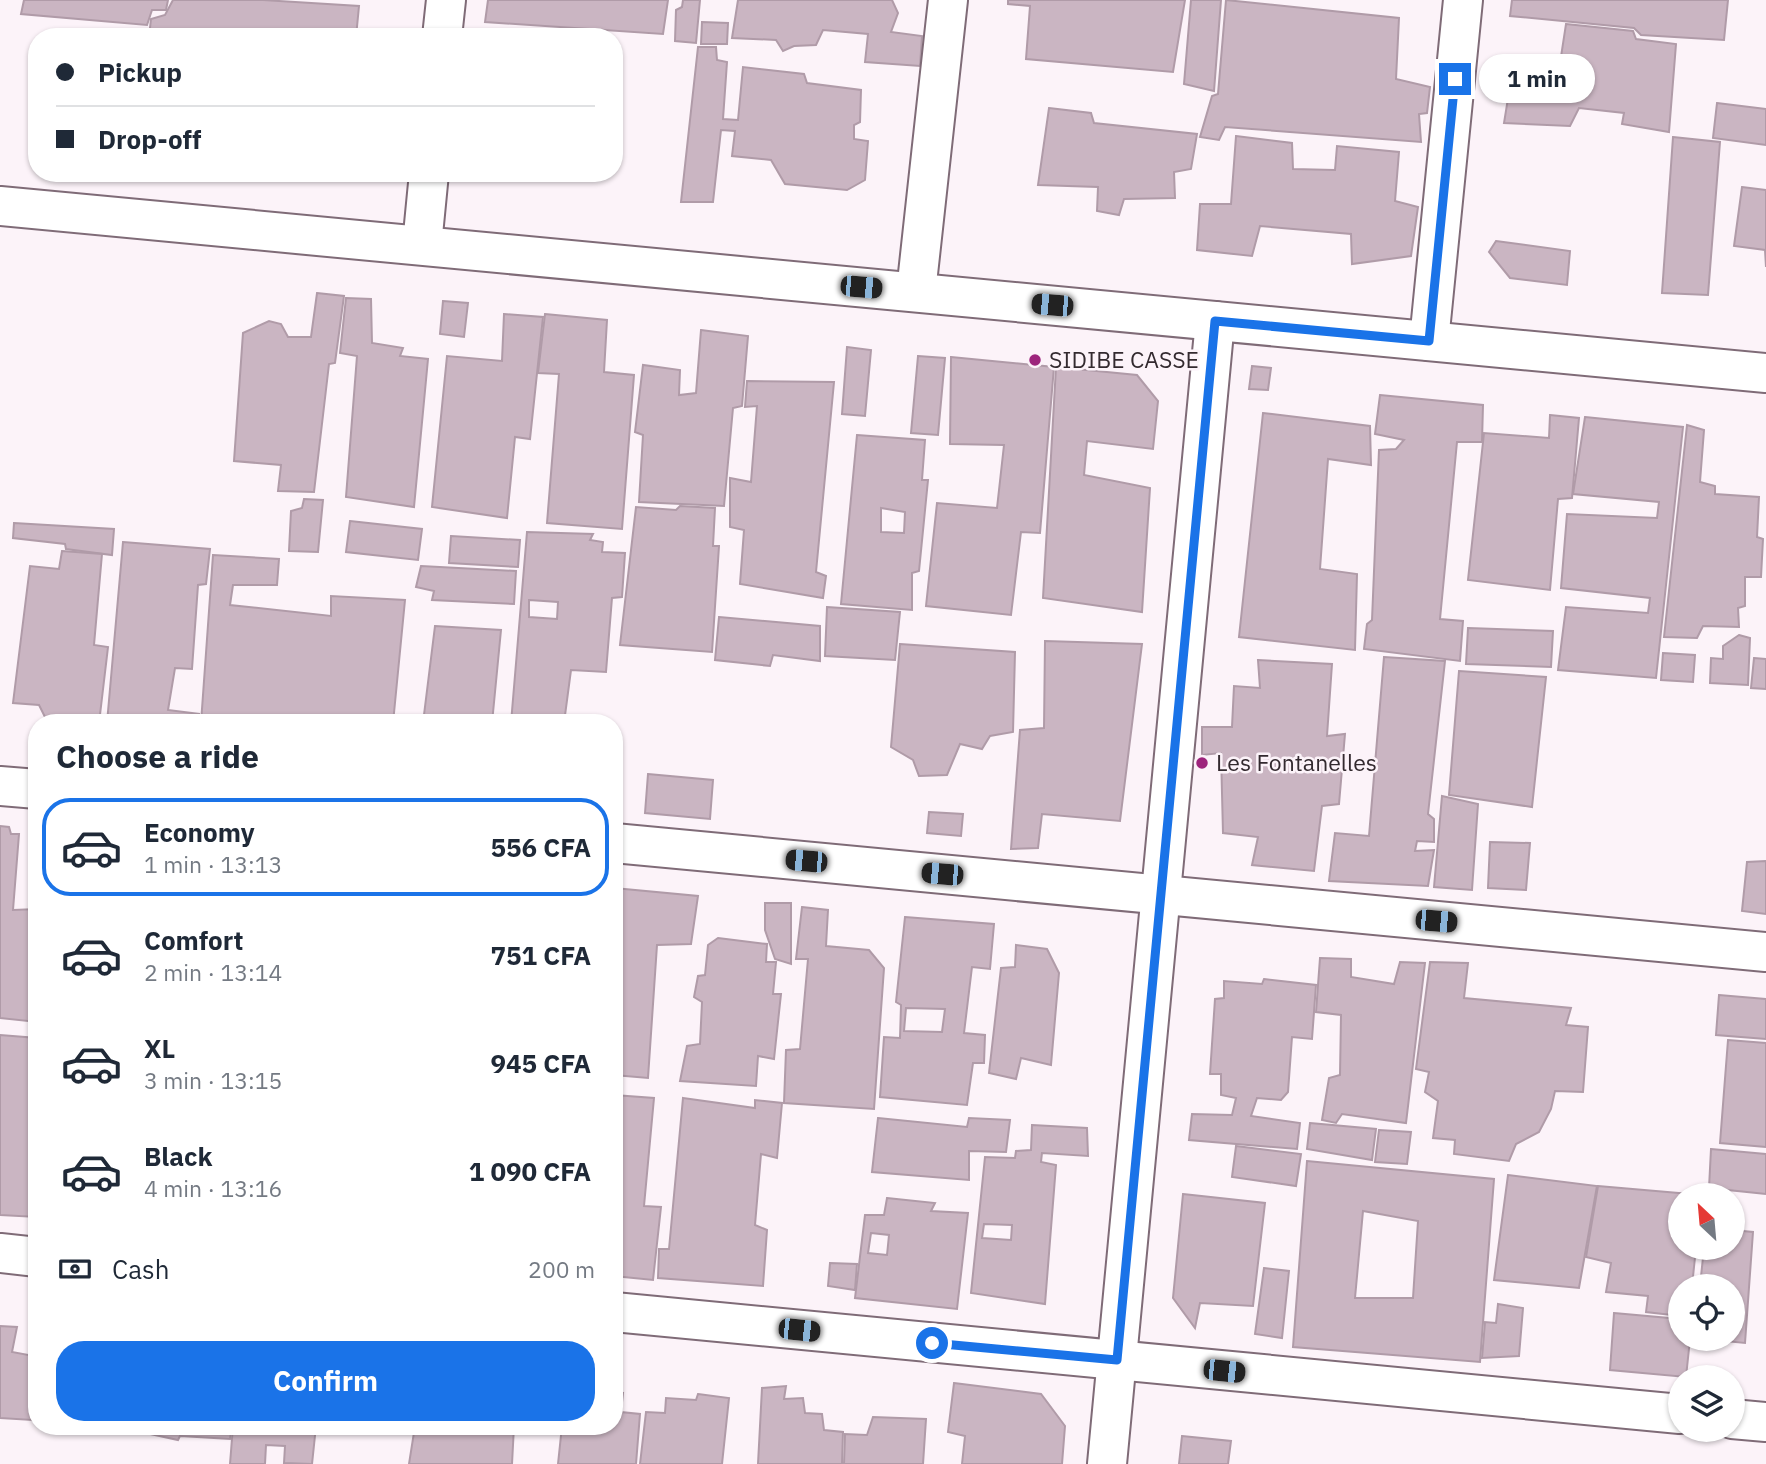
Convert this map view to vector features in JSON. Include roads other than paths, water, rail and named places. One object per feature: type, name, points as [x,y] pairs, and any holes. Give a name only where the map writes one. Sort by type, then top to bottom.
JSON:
[{"type":"street","points":[[443,28],[446,0]]},
{"type":"street","points":[[916,292],[948,0]]},
{"type":"street","points":[[1429,341],[1463,0]]},
{"type":"street","points":[[422,245],[428,182]]},
{"type":"street","points":[[0,205],[1766,373]]},
{"type":"street","points":[[1107,1464],[1215,321]]},
{"type":"street","points":[[0,786],[28,788]]},
{"type":"street","points":[[623,845],[1766,952]]},
{"type":"street","points":[[0,1253],[28,1256]]},
{"type":"street","points":[[623,1313],[1668,1413]]},
{"type":"street","points":[[1745,1420],[1766,1422]]},
{"type":"place","name":"SIDIBE CASSE","points":[[1035,360]]},
{"type":"place","name":"Les Fontanelles","points":[[1202,763]]}]
